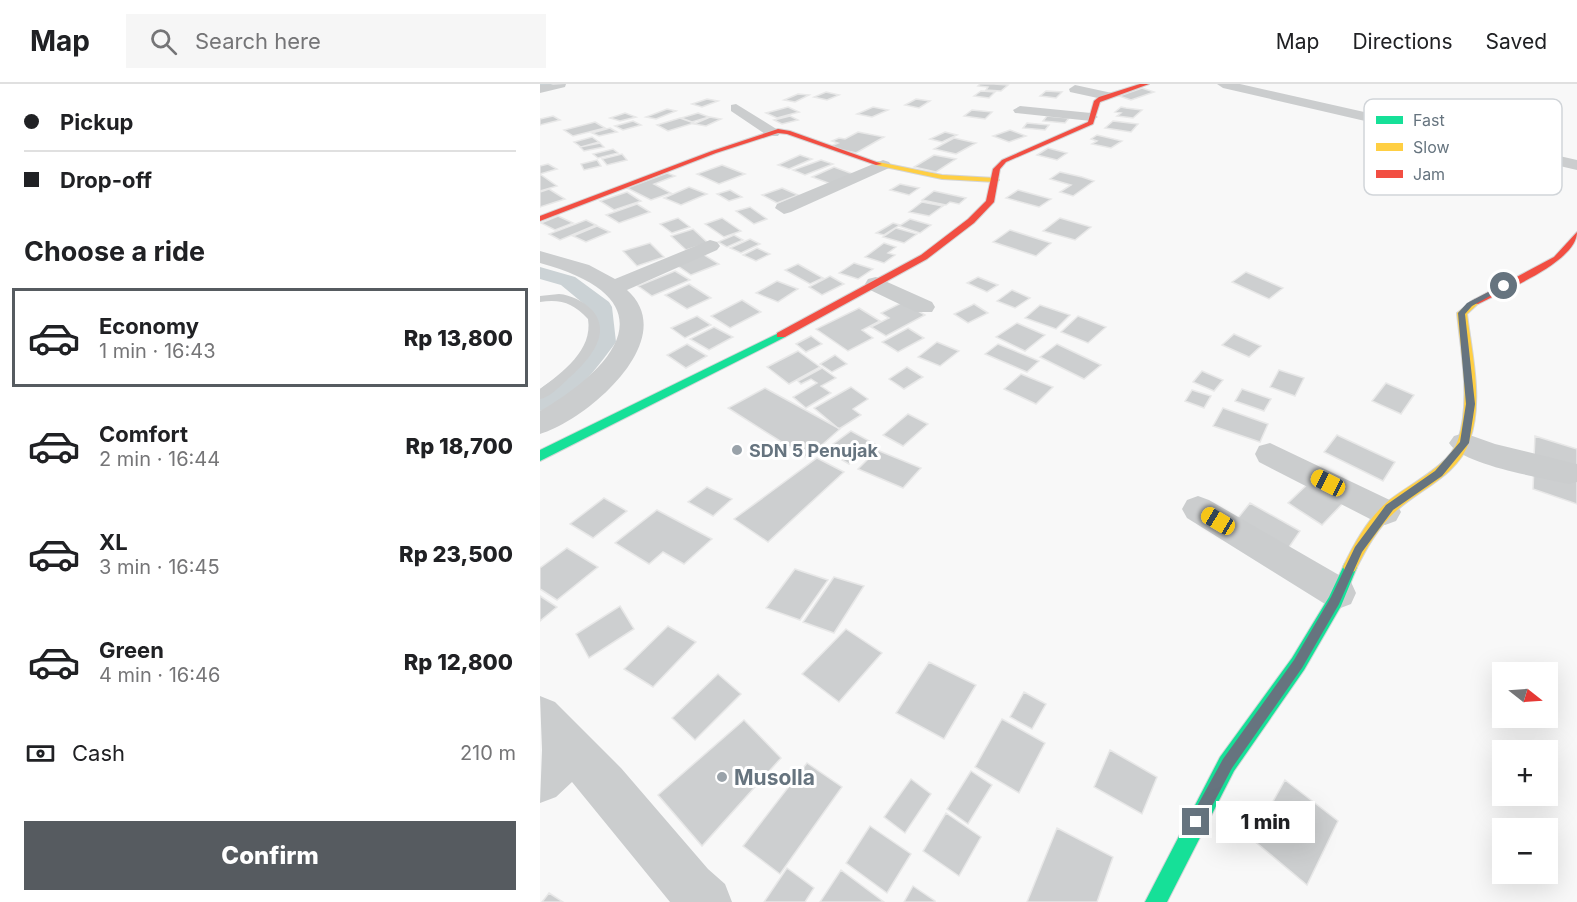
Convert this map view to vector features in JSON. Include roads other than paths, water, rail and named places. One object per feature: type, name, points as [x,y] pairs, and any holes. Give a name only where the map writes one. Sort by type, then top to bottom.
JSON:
[{"type":"street","points":[[540,89],[560,84]]},
{"type":"street","points":[[540,456],[677,389],[924,257],[971,221],[990,202],[997,170],[1004,161],[1021,151],[1091,123],[1097,101],[1146,84]]},
{"type":"street","points":[[1223,84],[1364,116]]},
{"type":"street","points":[[1075,89],[1107,96]]},
{"type":"street","points":[[736,108],[772,133]]},
{"type":"street","points":[[1020,110],[1091,117]]},
{"type":"street","points":[[540,219],[714,152],[772,133],[788,132],[851,157],[883,165],[962,180],[995,180]]},
{"type":"street","points":[[1562,162],[1577,165]]},
{"type":"street","points":[[784,208],[883,165]]},
{"type":"street","points":[[1156,902],[1227,764],[1298,664],[1338,593],[1358,550],[1385,512],[1438,473],[1464,443],[1470,404],[1462,313],[1469,305],[1557,259],[1577,235]]},
{"type":"street","points":[[613,288],[710,246]]},
{"type":"street","points":[[540,257],[586,271],[613,288],[631,310],[634,335],[630,348],[609,374],[552,400],[540,424]]},
{"type":"street","points":[[876,284],[924,307]]},
{"type":"street","points":[[1464,443],[1489,453],[1569,473]]},
{"type":"street","points":[[1270,454],[1385,512]]},
{"type":"street","points":[[1198,509],[1338,593]]},
{"type":"street","points":[[540,717],[574,751],[690,887],[707,902]]},
{"type":"street","points":[[540,781],[574,751]]},
{"type":"lane","points":[[540,299],[568,297],[587,310],[593,318],[595,327],[590,345],[552,400]]},
{"type":"waterway","points":[[540,86],[547,84]]},
{"type":"waterway","points":[[540,273],[568,281],[601,307],[604,342],[581,372],[540,402]]},
{"type":"place","name":"SDN 5 Penujak","points":[[737,450]]},
{"type":"place","name":"Musolla","points":[[722,777]]}]
